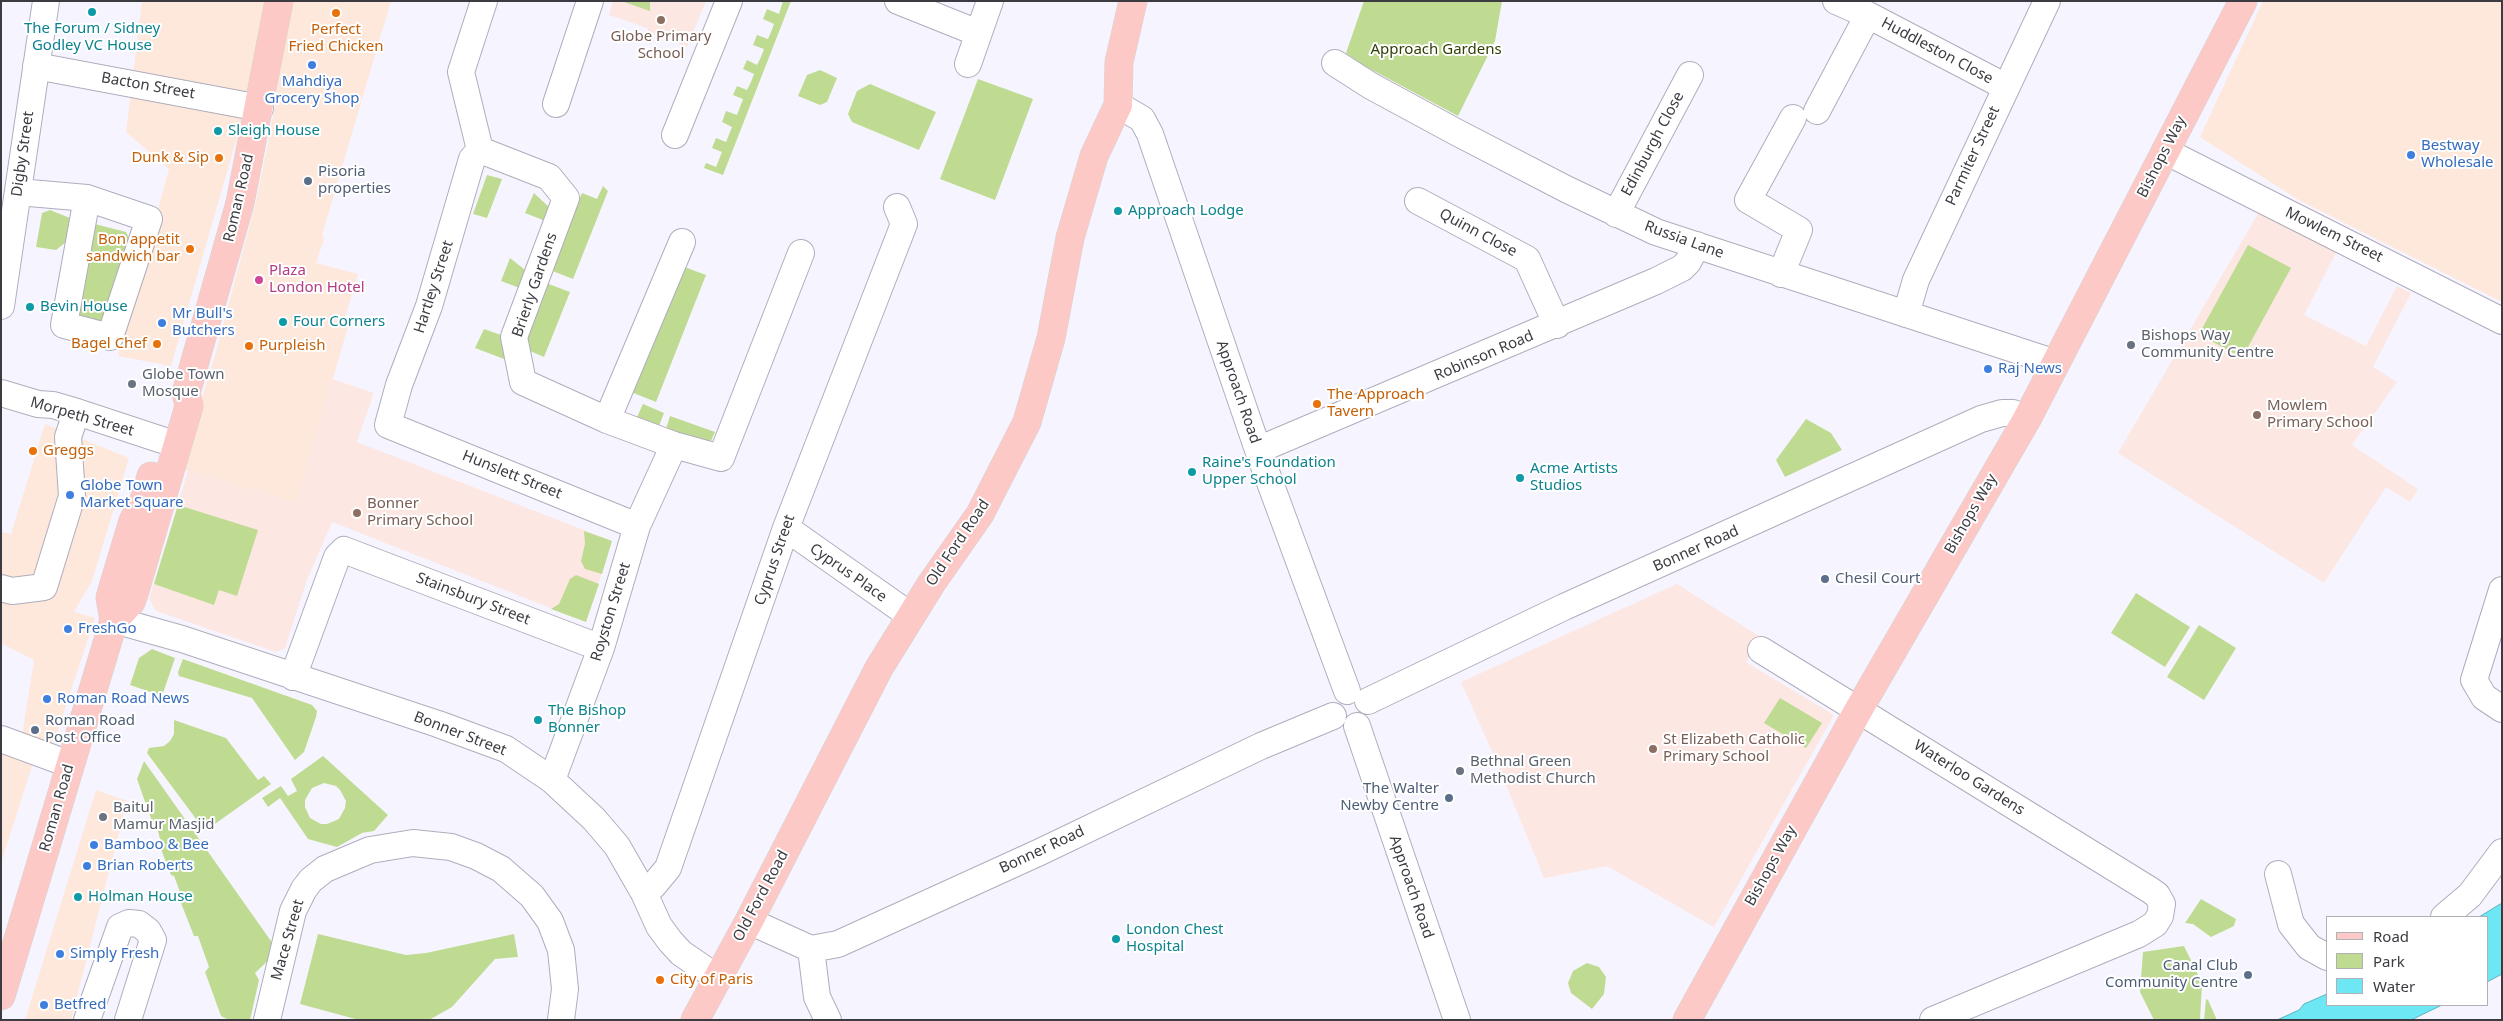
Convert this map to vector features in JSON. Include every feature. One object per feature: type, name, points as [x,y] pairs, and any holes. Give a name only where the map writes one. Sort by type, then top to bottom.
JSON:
[{"type":"main road","name":"Roman Road","points":[[1,996],[69,764],[114,620],[131,602],[134,594],[189,406],[186,393],[240,202],[260,108],[279,1]]},
{"type":"main road","name":"Old Ford Road","points":[[695,1020],[716,978],[749,921],[879,668],[911,616],[980,514],[1027,422],[1051,338],[1070,238],[1094,156],[1118,104],[1119,62],[1133,1]]},
{"type":"main road","name":"Bishops Way","points":[[1686,1020],[1859,709],[2027,419],[2243,1]]},
{"type":"main road","name":"Roman Road","points":[[114,620],[110,598],[133,520],[144,500],[174,401],[186,393]]},
{"type":"street","name":"Digby Street","points":[[1,306],[21,159],[46,1]]},
{"type":"street","points":[[480,150],[461,72],[484,1]]},
{"type":"street","points":[[556,104],[590,1]]},
{"type":"street","points":[[675,135],[729,1]]},
{"type":"street","points":[[898,1],[978,33]]},
{"type":"street","points":[[968,64],[990,1]]},
{"type":"street","name":"Huddleston Close","points":[[1836,1],[1868,15],[2006,87]]},
{"type":"street","name":"Parmiter Street","points":[[1906,314],[1916,280],[2047,1]]},
{"type":"street","name":"Huddleston Close","points":[[1781,274],[1799,230],[1748,200],[1868,15]]},
{"type":"street","name":"Russia Lane","points":[[1335,63],[1371,86],[1456,132],[1616,214],[1656,232],[2056,363]]},
{"type":"street","name":"Bacton Street","points":[[36,66],[260,108]]},
{"type":"street","name":"Edinburgh Close","points":[[1616,214],[1690,75]]},
{"type":"street","name":"Approach Road","points":[[1118,104],[1142,119],[1150,134],[1258,450],[1357,696]]},
{"type":"street","name":"Hartley Street","points":[[388,425],[422,326],[472,159],[480,150]]},
{"type":"street","name":"Brierly Gardens","points":[[480,150],[550,177],[566,198],[514,337],[523,382],[607,420],[674,445],[721,458],[801,253]]},
{"type":"street","name":"Mowlem Street","points":[[2165,151],[2502,321]]},
{"type":"street","points":[[18,192],[87,198],[149,219],[110,337],[64,325],[87,198]]},
{"type":"street","name":"Quinn Close","points":[[1418,201],[1527,259],[1557,325]]},
{"type":"street","name":"Cyprus Street","points":[[644,893],[653,886],[668,868],[786,528],[901,216]]},
{"type":"street","points":[[607,420],[682,242]]},
{"type":"street","name":"Robinson Road","points":[[1258,450],[1557,325],[1682,268],[1688,262],[1697,246]]},
{"type":"street","name":"Morpeth Street","points":[[4,401],[53,405],[162,440]]},
{"type":"street","name":"Bonner Road","points":[[1357,696],[1574,603],[1981,419],[2008,413],[2027,419]]},
{"type":"street","points":[[1,588],[12,591],[44,587],[72,496],[68,437],[74,419]]},
{"type":"street","name":"Hunslett Street","points":[[388,425],[637,526]]},
{"type":"street","name":"Royston Street","points":[[552,780],[601,648],[637,526],[674,445]]},
{"type":"street","name":"Cyprus Place","points":[[786,528],[911,616]]},
{"type":"street","name":"Stainsbury Street","points":[[293,677],[337,556],[344,550],[601,648]]},
{"type":"street","points":[[2502,590],[2474,680],[2484,697],[2502,709]]},
{"type":"street","name":"Bonner Street","points":[[114,620],[182,639],[482,739],[506,749],[552,780],[594,819],[617,846],[644,893],[659,926],[670,941],[687,958],[716,978]]},
{"type":"street","name":"Waterloo Gardens","points":[[1761,650],[2150,890],[2157,895],[2162,904],[2160,916],[2155,924],[2139,934],[1933,1020]]},
{"type":"street","points":[[1345,721],[1333,702],[1337,696],[1357,696]]},
{"type":"street","name":"Approach Road","points":[[1345,721],[1457,1020]]},
{"type":"street","name":"Bonner Road","points":[[811,949],[842,942],[1040,852],[1261,746],[1345,721]]},
{"type":"street","points":[[1,739],[69,764]]},
{"type":"street","name":"Mace Street","points":[[267,1020],[293,911],[304,889],[311,880],[325,868],[370,850],[412,843],[451,847],[476,856],[512,877],[532,896],[550,922],[561,950],[565,989],[561,1020]]},
{"type":"street","points":[[2445,916],[2470,895],[2502,852]]},
{"type":"street","points":[[2278,874],[2291,924],[2309,947],[2326,956]]},
{"type":"street","points":[[749,921],[811,949],[816,997],[828,1020]]},
{"type":"street","points":[[87,1020],[120,927],[129,923],[139,924],[148,931],[154,940],[128,1020]]},
{"type":"shaded area","points":[[142,1],[265,1],[244,113],[171,366],[118,356],[169,169],[126,132]]},
{"type":"shaded area","points":[[291,1],[391,1],[322,235],[324,239],[316,263],[358,274],[344,321],[349,323],[297,503],[181,469],[217,348],[256,202],[273,117]]},
{"type":"shaded area","name":"Globe Primary School","points":[[613,1],[706,1],[687,47],[648,31],[648,29],[639,25],[609,15]]},
{"type":"shaded area","name":"Bestway Wholesale","points":[[2263,1],[2502,1],[2502,302],[2297,199],[2200,137]]},
{"type":"shaded area","name":"Mowlem Primary School","points":[[2259,212],[2336,253],[2304,315],[2366,346],[2397,286],[2411,293],[2373,367],[2397,382],[2352,445],[2418,489],[2410,502],[2386,487],[2324,583],[2118,453]]},
{"type":"shaded area","name":"Bonner Primary School","points":[[332,379],[374,393],[357,442],[612,541],[586,622],[332,522],[307,580],[285,648],[276,652],[156,611],[149,599],[188,471],[297,503]]},
{"type":"shaded area","name":"Globe Town Market Square","points":[[45,424],[129,458],[92,581],[74,612],[95,618],[55,739],[32,766],[1,863],[1,752],[19,755],[34,660],[1,643],[1,532],[11,534]]},
{"type":"shaded area","name":"St Elizabeth Catholic Primary School","points":[[1677,584],[1762,638],[1746,662],[1834,715],[1714,927],[1607,866],[1544,878],[1497,763],[1461,682]]},
{"type":"shaded area","name":"Holman House","points":[[96,790],[127,801],[71,1020],[25,1020]]},
{"type":"green space","points":[[621,1],[650,1],[650,11]]},
{"type":"green space","points":[[783,1],[791,1],[723,175],[704,168],[706,163],[716,167],[722,152],[712,148],[716,138],[726,142],[732,127],[722,122],[726,111],[737,115],[743,99],[733,95],[737,86],[747,90],[751,82],[754,74],[743,69],[747,60],[757,65],[761,57],[764,49],[753,45],[757,35],[768,39],[771,32],[774,24],[763,19],[767,9],[779,14]]},
{"type":"green space","name":"Approach Gardens","points":[[1364,1],[1502,1],[1495,41],[1458,116],[1361,64],[1346,53]]},
{"type":"green space","points":[[820,70],[837,78],[827,102],[820,105],[798,96],[807,75]]},
{"type":"green space","points":[[978,79],[1033,99],[995,200],[940,179]]},
{"type":"green space","points":[[870,84],[936,112],[919,150],[852,122],[848,114],[857,91]]},
{"type":"green space","points":[[487,175],[502,179],[487,218],[473,214]]},
{"type":"green space","points":[[603,186],[608,191],[573,279],[550,270],[582,193],[597,199]]},
{"type":"green space","points":[[534,193],[552,210],[548,222],[525,213]]},
{"type":"green space","points":[[50,210],[70,218],[66,242],[56,250],[36,247],[42,213]]},
{"type":"green space","points":[[91,223],[126,232],[130,240],[102,322],[78,315]]},
{"type":"green space","points":[[2248,245],[2291,268],[2242,358],[2199,334]]},
{"type":"green space","points":[[510,258],[529,273],[522,289],[501,281]]},
{"type":"green space","points":[[682,266],[706,275],[656,402],[631,392]]},
{"type":"green space","points":[[546,283],[570,292],[544,357],[530,351],[525,338]]},
{"type":"green space","points":[[484,329],[501,335],[504,359],[475,348]]},
{"type":"green space","points":[[643,404],[664,413],[659,426],[637,417]]},
{"type":"green space","points":[[670,416],[715,432],[709,445],[666,429]]},
{"type":"green space","points":[[1806,419],[1831,433],[1842,450],[1785,477],[1776,460]]},
{"type":"green space","points":[[178,505],[258,530],[237,596],[219,590],[214,605],[154,584]]},
{"type":"green space","points":[[584,531],[612,541],[602,574],[585,569],[581,561],[585,544]]},
{"type":"green space","points":[[576,575],[599,584],[586,622],[551,609],[559,604],[570,579]]},
{"type":"green space","points":[[2136,593],[2190,627],[2165,667],[2111,633]]},
{"type":"green space","points":[[2199,625],[2236,648],[2204,700],[2167,677]]},
{"type":"green space","points":[[152,649],[175,658],[162,696],[130,685],[139,658]]},
{"type":"green space","points":[[183,659],[312,705],[317,711],[316,717],[304,752],[295,760],[252,698],[179,676],[178,672]]},
{"type":"green space","points":[[1780,698],[1822,723],[1806,748],[1764,723]]},
{"type":"green space","points":[[174,720],[226,738],[258,780],[264,776],[271,784],[205,831],[147,753],[149,748],[164,746],[170,741],[174,734]]},
{"type":"green space","points":[[323,756],[388,815],[374,831],[362,833],[337,847],[308,839],[280,798],[268,807],[262,798],[281,786],[288,796],[297,791],[291,779]],"holes":[[[324,783],[336,786],[346,801],[345,808],[339,819],[327,824],[321,824],[310,818],[305,807],[305,800],[312,788]]]},
{"type":"green space","points":[[144,761],[278,951],[255,973],[259,980],[250,1020],[229,1020],[221,1016],[205,972],[209,967],[198,936],[194,936],[181,903],[183,900],[161,849],[162,846],[157,828],[154,827],[137,779]]},
{"type":"green space","points":[[2201,899],[2236,919],[2234,926],[2211,937],[2193,924],[2185,923]]},
{"type":"green space","points":[[318,934],[406,955],[426,953],[514,934],[518,957],[495,959],[452,1007],[429,1020],[359,1020],[300,1004]]},
{"type":"green space","points":[[2184,946],[2202,983],[2200,1020],[2154,1020],[2140,992],[2143,952]]},
{"type":"green space","points":[[1587,963],[1599,967],[1606,977],[1604,994],[1592,1009],[1571,993],[1568,983],[1573,971]]},
{"type":"green space","points":[[2206,999],[2208,1000],[2217,1020],[2204,1020]]},
{"type":"water","points":[[2502,903],[2502,974],[2488,981],[2488,916],[2481,916]]},
{"type":"water","points":[[2326,994],[2326,1006],[2440,1006],[2411,1020],[2277,1020],[2299,1010],[2304,1004]]},
{"type":"place","name":"The Forum / Sidney Godley VC House","points":[[92,12]]},
{"type":"place","name":"Perfect Fried Chicken","points":[[336,13]]},
{"type":"place","name":"Globe Primary School","points":[[661,20]]},
{"type":"place","name":"Mahdiya Grocery Shop","points":[[312,65]]},
{"type":"place","name":"Sleigh House","points":[[218,131]]},
{"type":"place","name":"Bestway Wholesale","points":[[2411,155]]},
{"type":"place","name":"Dunk & Sip","points":[[219,158]]},
{"type":"place","name":"Pisoria properties","points":[[308,181]]},
{"type":"place","name":"Approach Lodge","points":[[1118,211]]},
{"type":"place","name":"Bon appetit sandwich bar","points":[[190,249]]},
{"type":"place","name":"Plaza London Hotel","points":[[259,280]]},
{"type":"place","name":"Bevin House","points":[[30,307]]},
{"type":"place","name":"Four Corners","points":[[283,322]]},
{"type":"place","name":"Mr Bull's Butchers","points":[[162,323]]},
{"type":"place","name":"Bagel Chef","points":[[157,344]]},
{"type":"place","name":"Bishops Way Community Centre","points":[[2131,345]]},
{"type":"place","name":"Purpleish","points":[[249,346]]},
{"type":"place","name":"Raj News","points":[[1988,369]]},
{"type":"place","name":"Globe Town Mosque","points":[[132,384]]},
{"type":"place","name":"The Approach Tavern","points":[[1317,404]]},
{"type":"place","name":"Mowlem Primary School","points":[[2257,415]]},
{"type":"place","name":"Greggs","points":[[33,451]]},
{"type":"place","name":"Raine's Foundation Upper School","points":[[1192,472]]},
{"type":"place","name":"Acme Artists Studios","points":[[1520,478]]},
{"type":"place","name":"Globe Town Market Square","points":[[70,495]]},
{"type":"place","name":"Bonner Primary School","points":[[357,513]]},
{"type":"place","name":"Chesil Court","points":[[1825,579]]},
{"type":"place","name":"FreshGo","points":[[68,629]]},
{"type":"place","name":"Roman Road News","points":[[47,699]]},
{"type":"place","name":"The Bishop Bonner","points":[[538,720]]},
{"type":"place","name":"Roman Road Post Office","points":[[35,730]]},
{"type":"place","name":"St Elizabeth Catholic Primary School","points":[[1653,749]]},
{"type":"place","name":"Bethnal Green Methodist Church","points":[[1460,771]]},
{"type":"place","name":"The Walter Newby Centre","points":[[1449,798]]},
{"type":"place","name":"Baitul Mamur Masjid","points":[[103,817]]},
{"type":"place","name":"Bamboo & Bee","points":[[94,845]]},
{"type":"place","name":"Brian Roberts","points":[[87,866]]},
{"type":"place","name":"Holman House","points":[[78,897]]},
{"type":"place","name":"London Chest Hospital","points":[[1116,939]]},
{"type":"place","name":"Simply Fresh","points":[[60,954]]},
{"type":"place","name":"Canal Club Community Centre","points":[[2248,975]]},
{"type":"place","name":"City of Paris","points":[[660,980]]},
{"type":"place","name":"Betfred","points":[[44,1005]]}]
